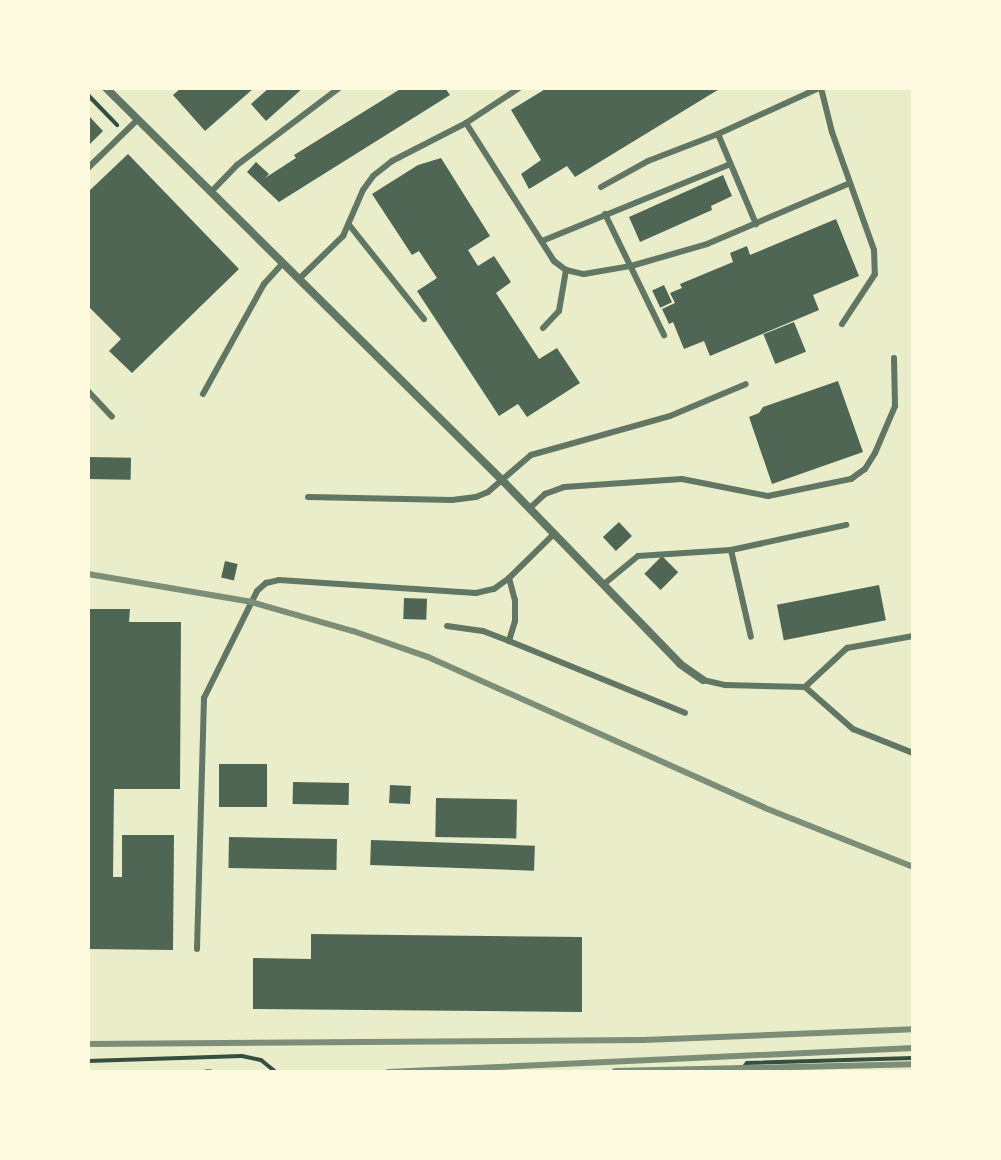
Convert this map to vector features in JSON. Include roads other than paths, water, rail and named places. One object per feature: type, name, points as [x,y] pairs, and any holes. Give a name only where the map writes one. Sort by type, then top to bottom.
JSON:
[{"type":"street","points":[[106,88],[555,533],[680,664],[703,680]]},
{"type":"lane","points":[[211,192],[237,165],[339,88]]},
{"type":"lane","points":[[299,279],[350,226],[363,190],[373,176],[401,155],[466,123],[519,88]]},
{"type":"lane","points":[[601,187],[648,161],[718,134],[820,88],[874,250],[875,274],[842,324]]},
{"type":"lane","points":[[88,168],[138,119]]},
{"type":"lane","points":[[466,123],[554,261],[566,270],[584,274],[631,266],[707,244],[850,183]]},
{"type":"lane","points":[[718,134],[728,165],[756,224]]},
{"type":"lane","points":[[542,241],[728,165]]},
{"type":"lane","points":[[605,214],[664,335]]},
{"type":"lane","points":[[350,226],[424,319]]},
{"type":"lane","points":[[203,394],[264,284],[283,263]]},
{"type":"lane","points":[[543,328],[559,311],[566,270]]},
{"type":"lane","points":[[530,508],[545,494],[564,487],[682,479],[768,496],[851,479],[865,469],[875,453],[895,406],[894,358]]},
{"type":"lane","points":[[308,497],[464,500],[488,492],[531,455],[670,416],[746,384]]},
{"type":"lane","points":[[88,391],[112,417]]},
{"type":"lane","points":[[604,584],[638,556],[731,550],[846,525]]},
{"type":"lane","points":[[197,949],[204,698],[257,591],[266,583],[279,580],[476,593],[494,589],[509,578],[555,533]]},
{"type":"lane","points":[[731,550],[751,637]]},
{"type":"lane","points":[[509,578],[515,600],[515,621],[509,641]]},
{"type":"lane","points":[[447,626],[483,631],[685,713]]},
{"type":"lane","points":[[805,687],[847,648],[913,636]]},
{"type":"lane","points":[[703,680],[725,685],[805,687],[853,729],[913,753]]},
{"type":"railway","points":[[88,574],[251,602],[353,631],[428,657],[765,808],[913,867]]},
{"type":"railway","points":[[88,1044],[644,1040],[913,1029]]},
{"type":"railway","points":[[388,1072],[913,1048]]},
{"type":"railway","points":[[615,1071],[913,1064]]}]
